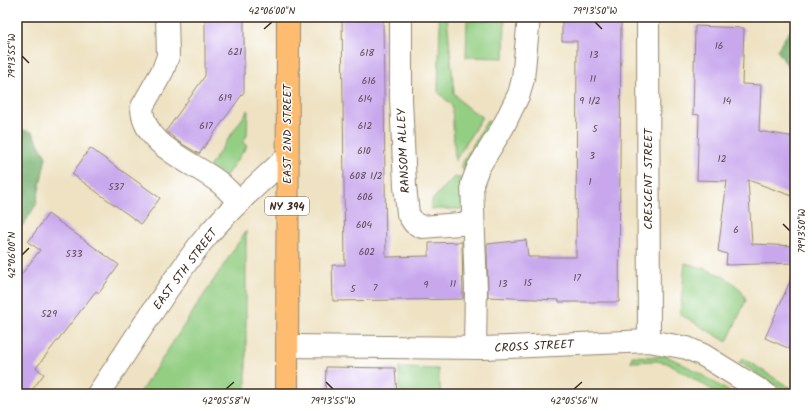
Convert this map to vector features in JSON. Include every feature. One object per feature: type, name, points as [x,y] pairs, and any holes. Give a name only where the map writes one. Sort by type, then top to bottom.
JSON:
[{"type":"main road","name":"EAST 2ND STREET","points":[[288,17],[288,394]]},
{"type":"street","points":[[167,17],[168,56],[163,70],[142,107],[146,127],[171,152],[219,182],[240,202]]},
{"type":"street","name":"RANSOM ALLEY","points":[[401,17],[401,99],[405,186],[408,214],[414,223],[422,227],[472,223]]},
{"type":"street","points":[[475,348],[476,289],[472,223],[472,193],[474,177],[516,103],[522,85],[529,17]]},
{"type":"street","name":"CRESCENT STREET","points":[[648,17],[649,341]]},
{"type":"street","name":"EAST 5TH STREET","points":[[98,394],[198,248],[240,202],[287,157]]},
{"type":"street","name":"CROSS STREET","points":[[288,346],[475,348],[649,341],[687,348],[703,354],[766,394]]},
{"type":"green space","points":[[438,17],[447,17],[454,93],[464,105],[482,117],[455,161],[452,106],[438,92],[440,24]]},
{"type":"green space","points":[[467,20],[505,20],[504,58],[466,57]]},
{"type":"green space","points":[[795,27],[795,77],[777,50],[790,30]]},
{"type":"green space","points":[[248,110],[247,135],[243,143],[247,146],[225,177],[209,167]]},
{"type":"green space","points":[[487,121],[492,123],[464,171],[460,167]]},
{"type":"green space","points":[[17,129],[32,132],[46,157],[36,205],[17,234]]},
{"type":"green space","points":[[454,177],[463,179],[462,209],[430,209],[433,199]]},
{"type":"green space","points":[[246,231],[246,394],[139,394]]},
{"type":"green space","points":[[685,263],[720,275],[736,285],[742,292],[746,300],[727,342],[680,314]]},
{"type":"green space","points":[[665,355],[692,369],[733,394],[719,394],[667,363],[656,361],[631,362],[632,356],[655,357]]},
{"type":"green space","points":[[743,358],[795,391],[795,394],[789,394],[739,362]]},
{"type":"green space","points":[[399,368],[438,369],[441,394],[400,394]]},
{"type":"building","points":[[205,17],[244,17],[244,92],[199,154],[179,142],[166,131],[205,76]]},
{"type":"building","points":[[342,17],[383,17],[386,257],[429,256],[429,243],[462,242],[463,299],[333,301],[332,265],[345,265]]},
{"type":"building","points":[[562,20],[621,20],[619,302],[559,302],[559,300],[488,297],[487,244],[526,240],[528,257],[576,257],[577,41],[562,41]]},
{"type":"building","points":[[695,26],[744,28],[742,84],[761,85],[759,131],[795,137],[795,197],[748,180],[752,244],[795,246],[795,263],[726,265],[727,254],[718,251],[727,181],[697,180],[699,115],[693,114]]},
{"type":"building","points":[[90,148],[160,198],[141,224],[72,174]]},
{"type":"building","points":[[48,214],[119,265],[99,293],[96,291],[36,368],[44,374],[29,394],[17,394],[17,280],[40,250],[28,242]]},
{"type":"building","points":[[795,270],[795,351],[765,338]]},
{"type":"building","points":[[326,367],[395,368],[397,394],[325,394]]}]
